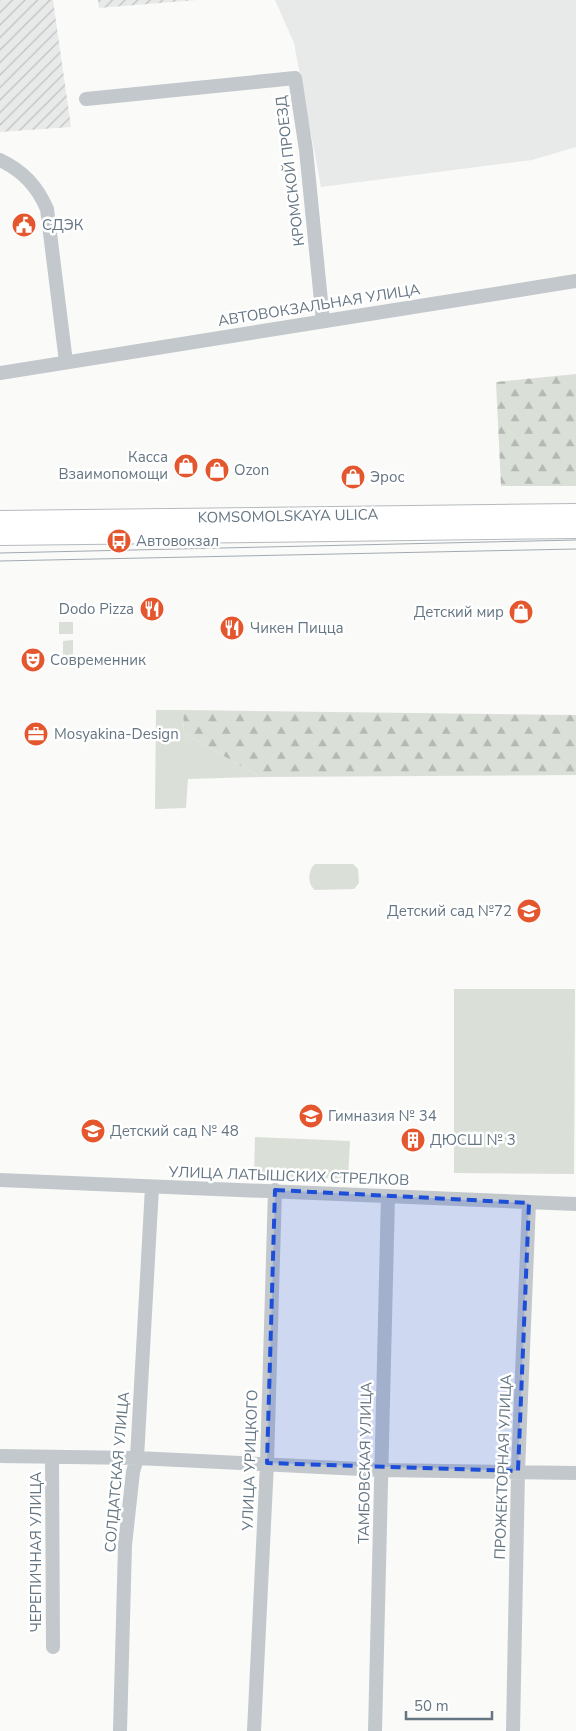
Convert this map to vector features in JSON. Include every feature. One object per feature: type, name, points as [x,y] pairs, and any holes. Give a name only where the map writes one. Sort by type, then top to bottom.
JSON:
[{"type":"main road","name":"KOMSOMOLSKAYA ULICA","points":[[0,520],[576,513]]},
{"type":"main road","name":"KOMSOMOLSKAYA ULICA","points":[[0,536],[576,529]]},
{"type":"street","name":"КРОМСКОЙ ПРОЕЗД","points":[[86,99],[294,78],[306,150],[323,321]]},
{"type":"street","points":[[0,160],[20,170],[31,181],[40,193],[47,209],[66,362]]},
{"type":"street","name":"АВТОВОКЗАЛЬНАЯ УЛИЦА","points":[[0,373],[576,281]]},
{"type":"street","name":"УЛИЦА ЛАТЫШСКИХ СТРЕЛКОВ","points":[[0,1180],[576,1204]]},
{"type":"street","name":"СОЛДАТСКАЯ УЛИЦА","points":[[120,1731],[125,1545],[133,1472],[137,1458],[152,1187]]},
{"type":"street","name":"УЛИЦА УРИЦКОГО","points":[[254,1731],[267,1463],[276,1190]]},
{"type":"street","name":"ТАМБОВСКАЯ УЛИЦА","points":[[374,1731],[388,1196]]},
{"type":"street","name":"ПРОЖЕКТОРНАЯ УЛИЦА","points":[[513,1731],[518,1472],[529,1203]]},
{"type":"street","name":"ЧЕРЕПИЧНАЯ УЛИЦА","points":[[0,1456],[137,1458],[381,1470],[576,1472]]},
{"type":"street","name":"ЧЕРЕПИЧНАЯ УЛИЦА","points":[[52,1457],[53,1647]]},
{"type":"highlighted area","points":[[275,1190],[529,1203],[518,1471],[267,1463]]},
{"type":"shaded area","points":[[0,0],[53,0],[71,127],[0,132]]},
{"type":"shaded area","points":[[98,0],[197,0],[99,8]]},
{"type":"shaded area","points":[[275,0],[576,0],[576,147],[532,160],[321,187],[294,43]]},
{"type":"green space","points":[[576,374],[576,486],[501,486],[496,382]]},
{"type":"green space","points":[[59,622],[73,622],[73,634],[59,634]]},
{"type":"green space","points":[[73,640],[73,657],[68,656],[68,662],[63,663],[63,641]]},
{"type":"green space","points":[[156,710],[183,710],[184,733],[260,777],[188,779],[186,808],[155,809]]},
{"type":"green space","points":[[183,710],[576,715],[576,775],[260,777],[184,733]]},
{"type":"green space","points":[[315,864],[353,864],[358,869],[359,883],[354,889],[315,890],[309,877]]},
{"type":"green space","points":[[454,989],[575,989],[574,1174],[454,1173]]},
{"type":"green space","points":[[255,1137],[350,1141],[348,1179],[254,1175]]},
{"type":"tram line","points":[[0,553],[576,540]]},
{"type":"tram line","points":[[0,561],[576,549]]},
{"type":"place","name":"СДЭК","points":[[24,225]]},
{"type":"place","name":"Касса Взаимопомощи","points":[[186,466]]},
{"type":"place","name":"Ozon","points":[[217,470]]},
{"type":"place","name":"Эрос","points":[[353,477]]},
{"type":"place","name":"Автовокзал","points":[[119,541]]},
{"type":"place","name":"Dodo Pizza","points":[[152,609]]},
{"type":"place","name":"Детский мир","points":[[521,612]]},
{"type":"place","name":"Чикен Пицца","points":[[232,628]]},
{"type":"place","name":"Современник","points":[[33,660]]},
{"type":"place","name":"Mosyakina-Design","points":[[36,734]]},
{"type":"place","name":"Детский сад №72","points":[[529,911]]},
{"type":"place","name":"Гимназия № 34","points":[[311,1116]]},
{"type":"place","name":"Детский сад № 48","points":[[93,1131]]},
{"type":"place","name":"ДЮСШ № 3","points":[[413,1140]]}]
